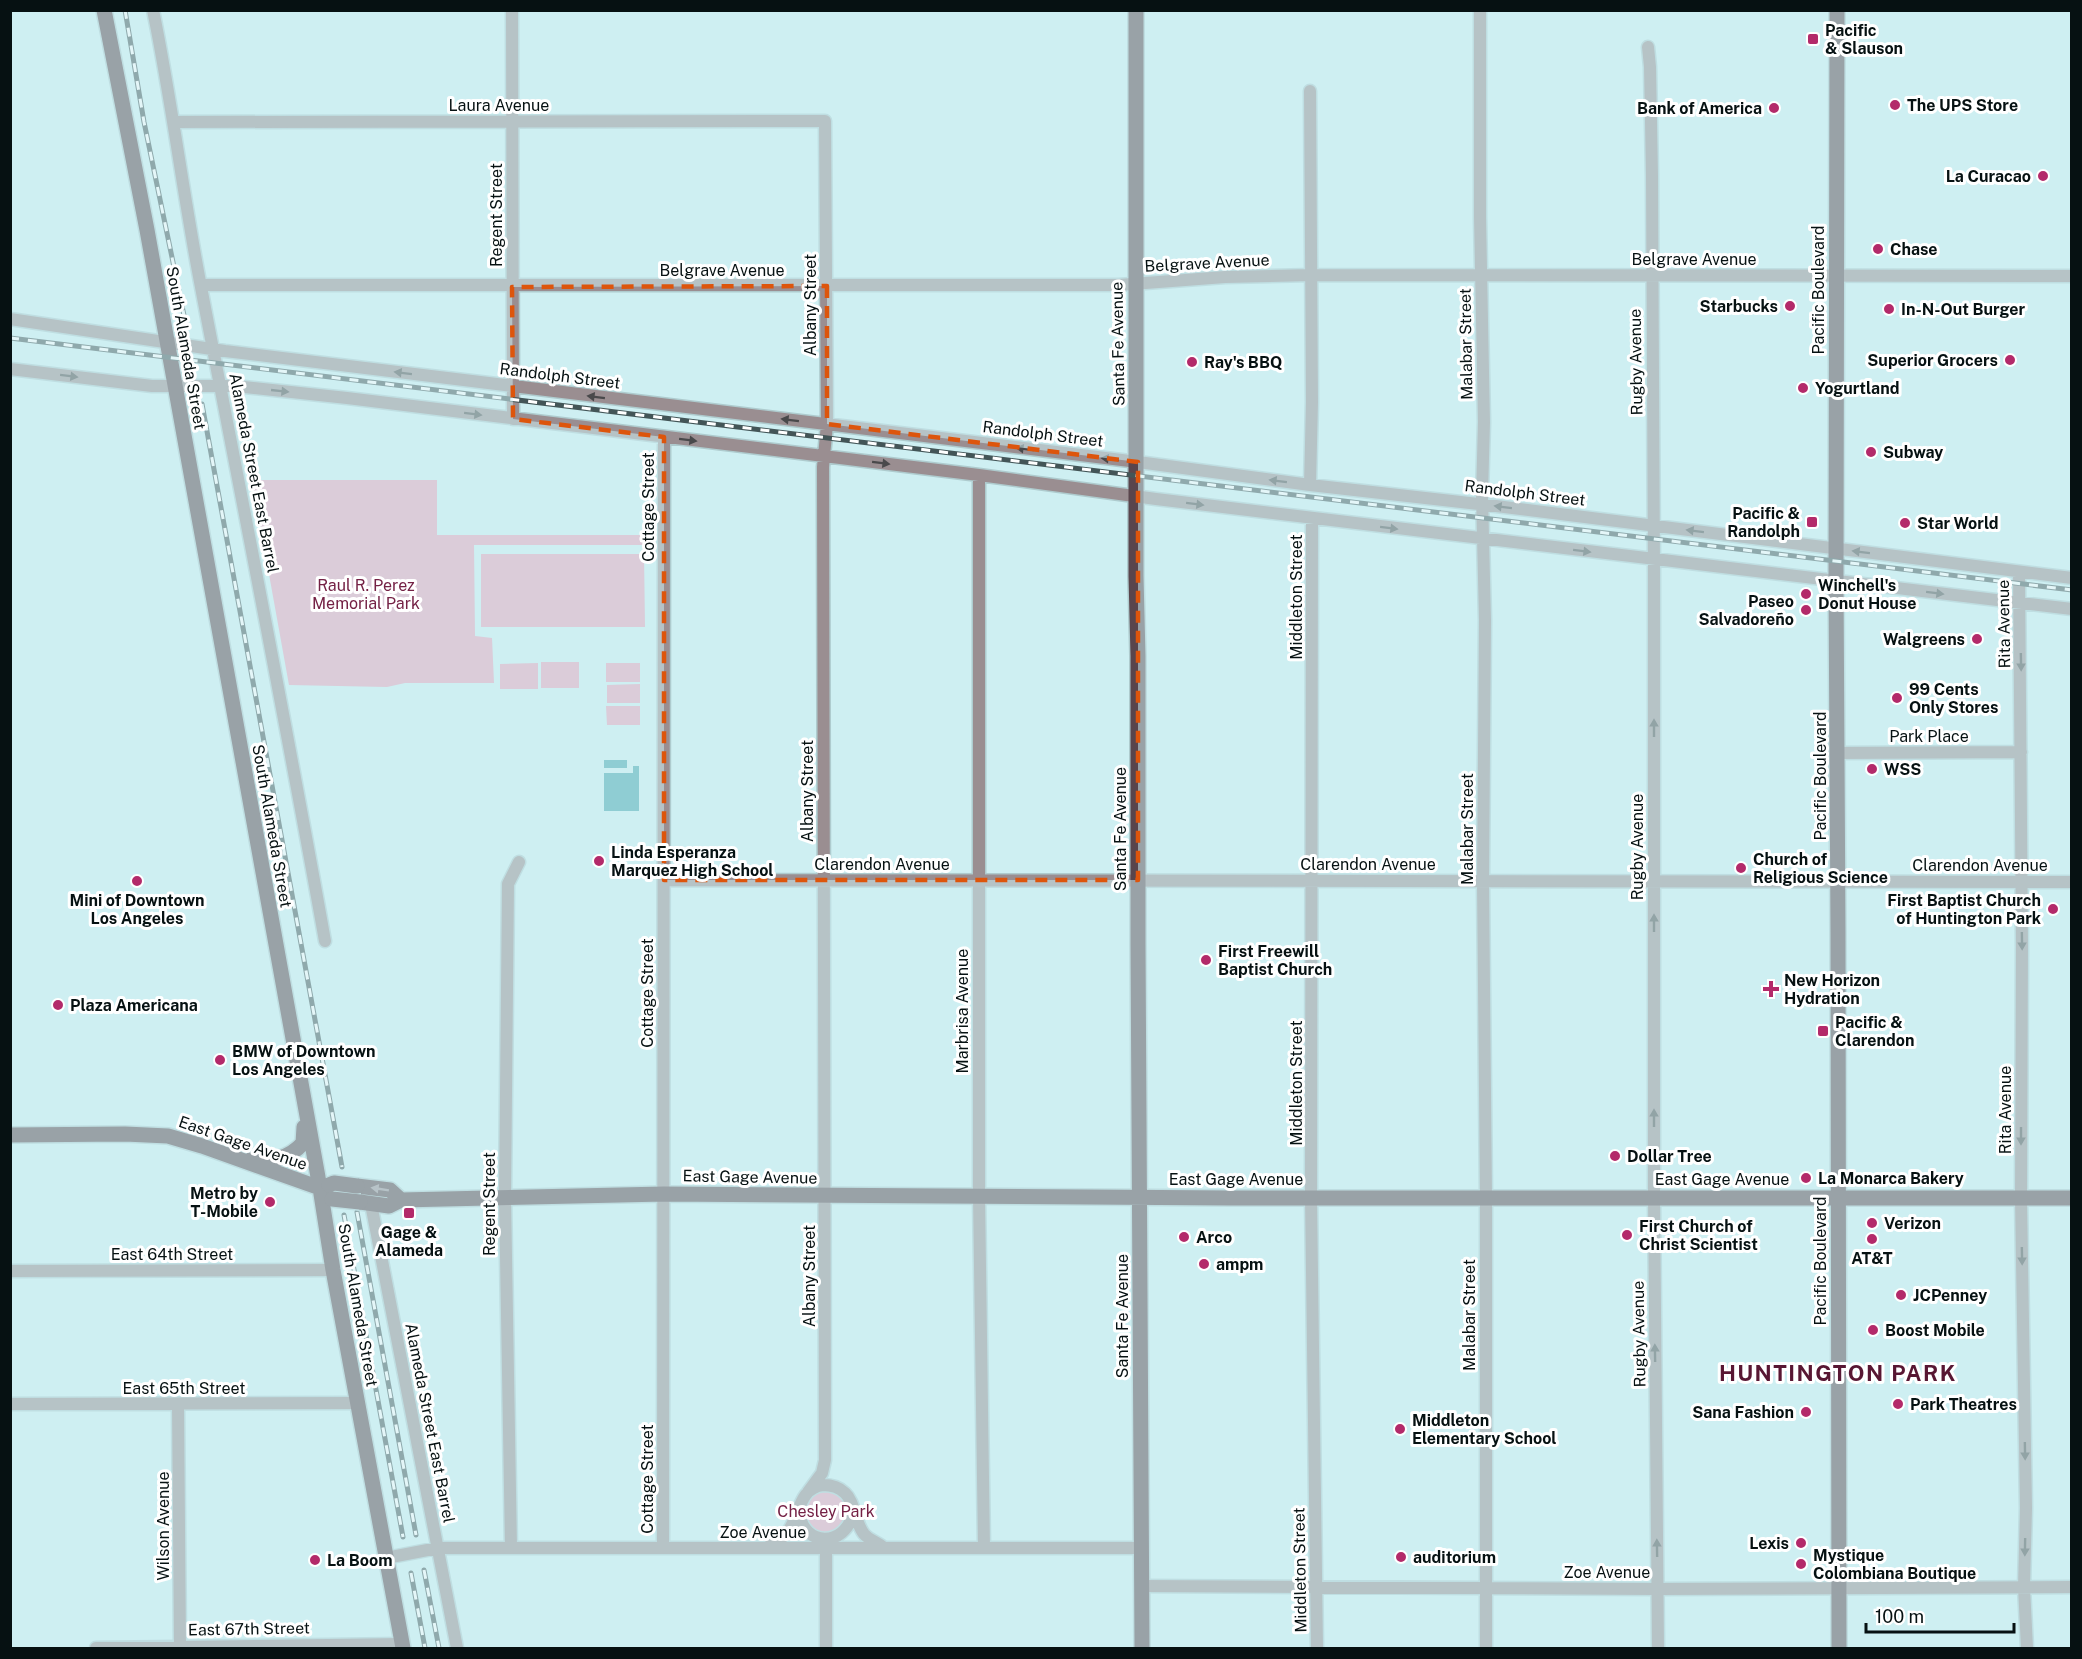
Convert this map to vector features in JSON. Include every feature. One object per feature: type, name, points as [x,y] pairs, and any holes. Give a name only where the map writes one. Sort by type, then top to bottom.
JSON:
[{"type":"main road","name":"South Alameda Street","points":[[104,10],[167,343],[305,1112],[327,1190],[333,1270],[403,1646]]},
{"type":"main road","name":"Santa Fe Avenue","points":[[1136,10],[1142,1648]]},
{"type":"main road","name":"Pacific Boulevard","points":[[1837,10],[1839,1648]]},
{"type":"main road","points":[[239,1159],[275,1160],[287,1157],[296,1151],[303,1143],[305,1112]]},
{"type":"main road","name":"East Gage Avenue","points":[[10,1135],[154,1135],[180,1139],[365,1203],[389,1206],[401,1200],[664,1194],[2072,1198]]},
{"type":"main road","name":"East Gage Avenue","points":[[327,1190],[334,1183],[390,1190],[401,1200]]},
{"type":"street","name":"Alameda Street East Barrel","points":[[153,10],[168,83],[201,285],[325,941]]},
{"type":"street","name":"Regent Street","points":[[512,10],[513,419]]},
{"type":"street","name":"Malabar Street","points":[[1480,10],[1484,422],[1482,539],[1485,620],[1483,881],[1486,1648]]},
{"type":"street","name":"Rugby Avenue","points":[[1648,47],[1654,560],[1653,1197],[1658,1648]]},
{"type":"street","points":[[1310,91],[1310,485]]},
{"type":"street","name":"Laura Avenue","points":[[173,122],[825,121]]},
{"type":"street","name":"Albany Street","points":[[767,1548],[787,1533],[799,1512],[801,1501],[822,1473],[825,1460],[823,456],[827,424],[827,286],[825,121]]},
{"type":"street","name":"Belgrave Avenue","points":[[201,285],[512,287],[1107,285],[1311,275],[2072,276]]},
{"type":"street","name":"Randolph Street","points":[[10,319],[214,350],[2072,578]]},
{"type":"street","points":[[10,369],[152,386],[235,386],[347,398],[979,475],[1137,497],[2072,609]]},
{"type":"street","name":"Cottage Street","points":[[663,1548],[664,437]]},
{"type":"street","name":"Marbrisa Avenue","points":[[979,475],[979,1196],[984,1548]]},
{"type":"street","name":"Middleton Street","points":[[1312,518],[1311,1197],[1317,1648]]},
{"type":"street","name":"Rita Avenue","points":[[2019,572],[2021,1198],[2026,1508],[2024,1587],[2027,1648]]},
{"type":"street","name":"Park Place","points":[[1838,753],[2021,752]]},
{"type":"street","name":"Regent Street","points":[[511,1548],[505,1198],[508,884],[519,862]]},
{"type":"street","name":"Clarendon Avenue","points":[[664,880],[2072,882]]},
{"type":"street","name":"Alameda Street East Barrel","points":[[365,1203],[457,1648]]},
{"type":"street","name":"East 64th Street","points":[[10,1271],[333,1270]]},
{"type":"street","name":"East 65th Street","points":[[10,1404],[357,1403]]},
{"type":"street","name":"Wilson Avenue","points":[[178,1405],[180,1647]]},
{"type":"street","name":"Albany Street","points":[[825,1460],[829,1471],[849,1498],[853,1513],[865,1534],[883,1548]]},
{"type":"street","points":[[808,1492],[827,1485],[844,1492]]},
{"type":"street","points":[[799,1512],[801,1522],[807,1531],[826,1544]]},
{"type":"street","points":[[826,1544],[845,1532],[851,1523],[853,1513]]},
{"type":"street","points":[[826,1544],[826,1648]]},
{"type":"street","name":"Zoe Avenue","points":[[386,1558],[438,1548],[767,1548],[826,1544],[883,1548],[1142,1548]]},
{"type":"street","name":"Zoe Avenue","points":[[1142,1586],[1658,1589],[2072,1587]]},
{"type":"street","name":"East 67th Street","points":[[96,1648],[403,1646]]},
{"type":"highlighted area","points":[[827,286],[827,424],[1138,462],[1138,880],[664,880],[664,437],[513,419],[512,287]]},
{"type":"green space","name":"Raul R. Perez Memorial Park","points":[[252,480],[437,480],[437,535],[652,535],[652,545],[474,545],[475,636],[492,638],[494,683],[405,683],[387,687],[289,685]]},
{"type":"green space","points":[[481,554],[644,554],[645,627],[481,627]]},
{"type":"green space","points":[[541,662],[579,662],[579,688],[541,688]]},
{"type":"green space","points":[[538,663],[538,689],[500,689],[500,664]]},
{"type":"green space","points":[[606,663],[640,663],[640,682],[606,682]]},
{"type":"green space","points":[[640,684],[640,703],[607,703],[607,685]]},
{"type":"green space","points":[[606,706],[640,706],[640,725],[607,725]]},
{"type":"green space","name":"Chesley Park","points":[[826,1489],[841,1496],[848,1511],[841,1526],[826,1533],[811,1526],[804,1511],[811,1496]]},
{"type":"water","points":[[604,760],[627,760],[627,768],[604,768]]},
{"type":"water","points":[[633,766],[639,766],[639,811],[604,811],[604,773],[633,773]]},
{"type":"railway","points":[[125,10],[144,122],[186,325]]},
{"type":"railway","points":[[10,338],[2072,590]]},
{"type":"railway","points":[[202,404],[342,1167]]},
{"type":"railway","points":[[357,1212],[416,1535]]},
{"type":"railway","points":[[344,1215],[403,1537]]},
{"type":"railway","points":[[424,1570],[439,1648]]},
{"type":"railway","points":[[411,1573],[425,1648]]},
{"type":"place","name":"Pacific & Slauson","points":[[1813,39]]},
{"type":"place","name":"The UPS Store","points":[[1895,105]]},
{"type":"place","name":"Bank of America","points":[[1774,108]]},
{"type":"place","name":"La Curacao","points":[[2043,176]]},
{"type":"place","name":"Chase","points":[[1878,249]]},
{"type":"place","name":"Starbucks","points":[[1790,306]]},
{"type":"place","name":"In-N-Out Burger","points":[[1889,309]]},
{"type":"place","name":"Superior Grocers","points":[[2010,360]]},
{"type":"place","name":"Ray's BBQ","points":[[1192,362]]},
{"type":"place","name":"Yogurtland","points":[[1803,388]]},
{"type":"place","name":"Subway","points":[[1871,452]]},
{"type":"place","name":"Pacific & Randolph","points":[[1812,522]]},
{"type":"place","name":"Star World","points":[[1905,523]]},
{"type":"place","name":"Winchell's Donut House","points":[[1806,594]]},
{"type":"place","name":"Paseo Salvadoreño","points":[[1806,610]]},
{"type":"place","name":"Walgreens","points":[[1977,639]]},
{"type":"place","name":"99 Cents Only Stores","points":[[1897,698]]},
{"type":"place","name":"WSS","points":[[1872,769]]},
{"type":"place","name":"Linda Esperanza Marquez High School","points":[[599,861]]},
{"type":"place","name":"Church of Religious Science","points":[[1741,868]]},
{"type":"place","name":"Mini of Downtown Los Angeles","points":[[137,881]]},
{"type":"place","name":"First Baptist Church of Huntington Park","points":[[2053,909]]},
{"type":"place","name":"First Freewill Baptist Church","points":[[1206,960]]},
{"type":"place","name":"New Horizon Hydration","points":[[1771,989]]},
{"type":"place","name":"Plaza Americana","points":[[58,1005]]},
{"type":"place","name":"Pacific & Clarendon","points":[[1823,1031]]},
{"type":"place","name":"BMW of Downtown Los Angeles","points":[[220,1060]]},
{"type":"place","name":"Dollar Tree","points":[[1615,1156]]},
{"type":"place","name":"La Monarca Bakery","points":[[1806,1178]]},
{"type":"place","name":"Metro by T-Mobile","points":[[270,1202]]},
{"type":"place","name":"Gage & Alameda","points":[[409,1213]]},
{"type":"place","name":"Verizon","points":[[1872,1223]]},
{"type":"place","name":"First Church of Christ Scientist","points":[[1627,1235]]},
{"type":"place","name":"Arco","points":[[1184,1237]]},
{"type":"place","name":"AT&T","points":[[1872,1239]]},
{"type":"place","name":"ampm","points":[[1204,1264]]},
{"type":"place","name":"JCPenney","points":[[1901,1295]]},
{"type":"place","name":"Boost Mobile","points":[[1873,1330]]},
{"type":"place","name":"Park Theatres","points":[[1898,1404]]},
{"type":"place","name":"Sana Fashion","points":[[1806,1412]]},
{"type":"place","name":"Middleton Elementary School","points":[[1400,1429]]},
{"type":"place","name":"Lexis","points":[[1801,1543]]},
{"type":"place","name":"auditorium","points":[[1401,1557]]},
{"type":"place","name":"La Boom","points":[[315,1560]]},
{"type":"place","name":"Mystique Colombiana Boutique","points":[[1801,1564]]},
{"type":"district","name":"HUNTINGTON PARK","points":[[1838,1373]]}]
